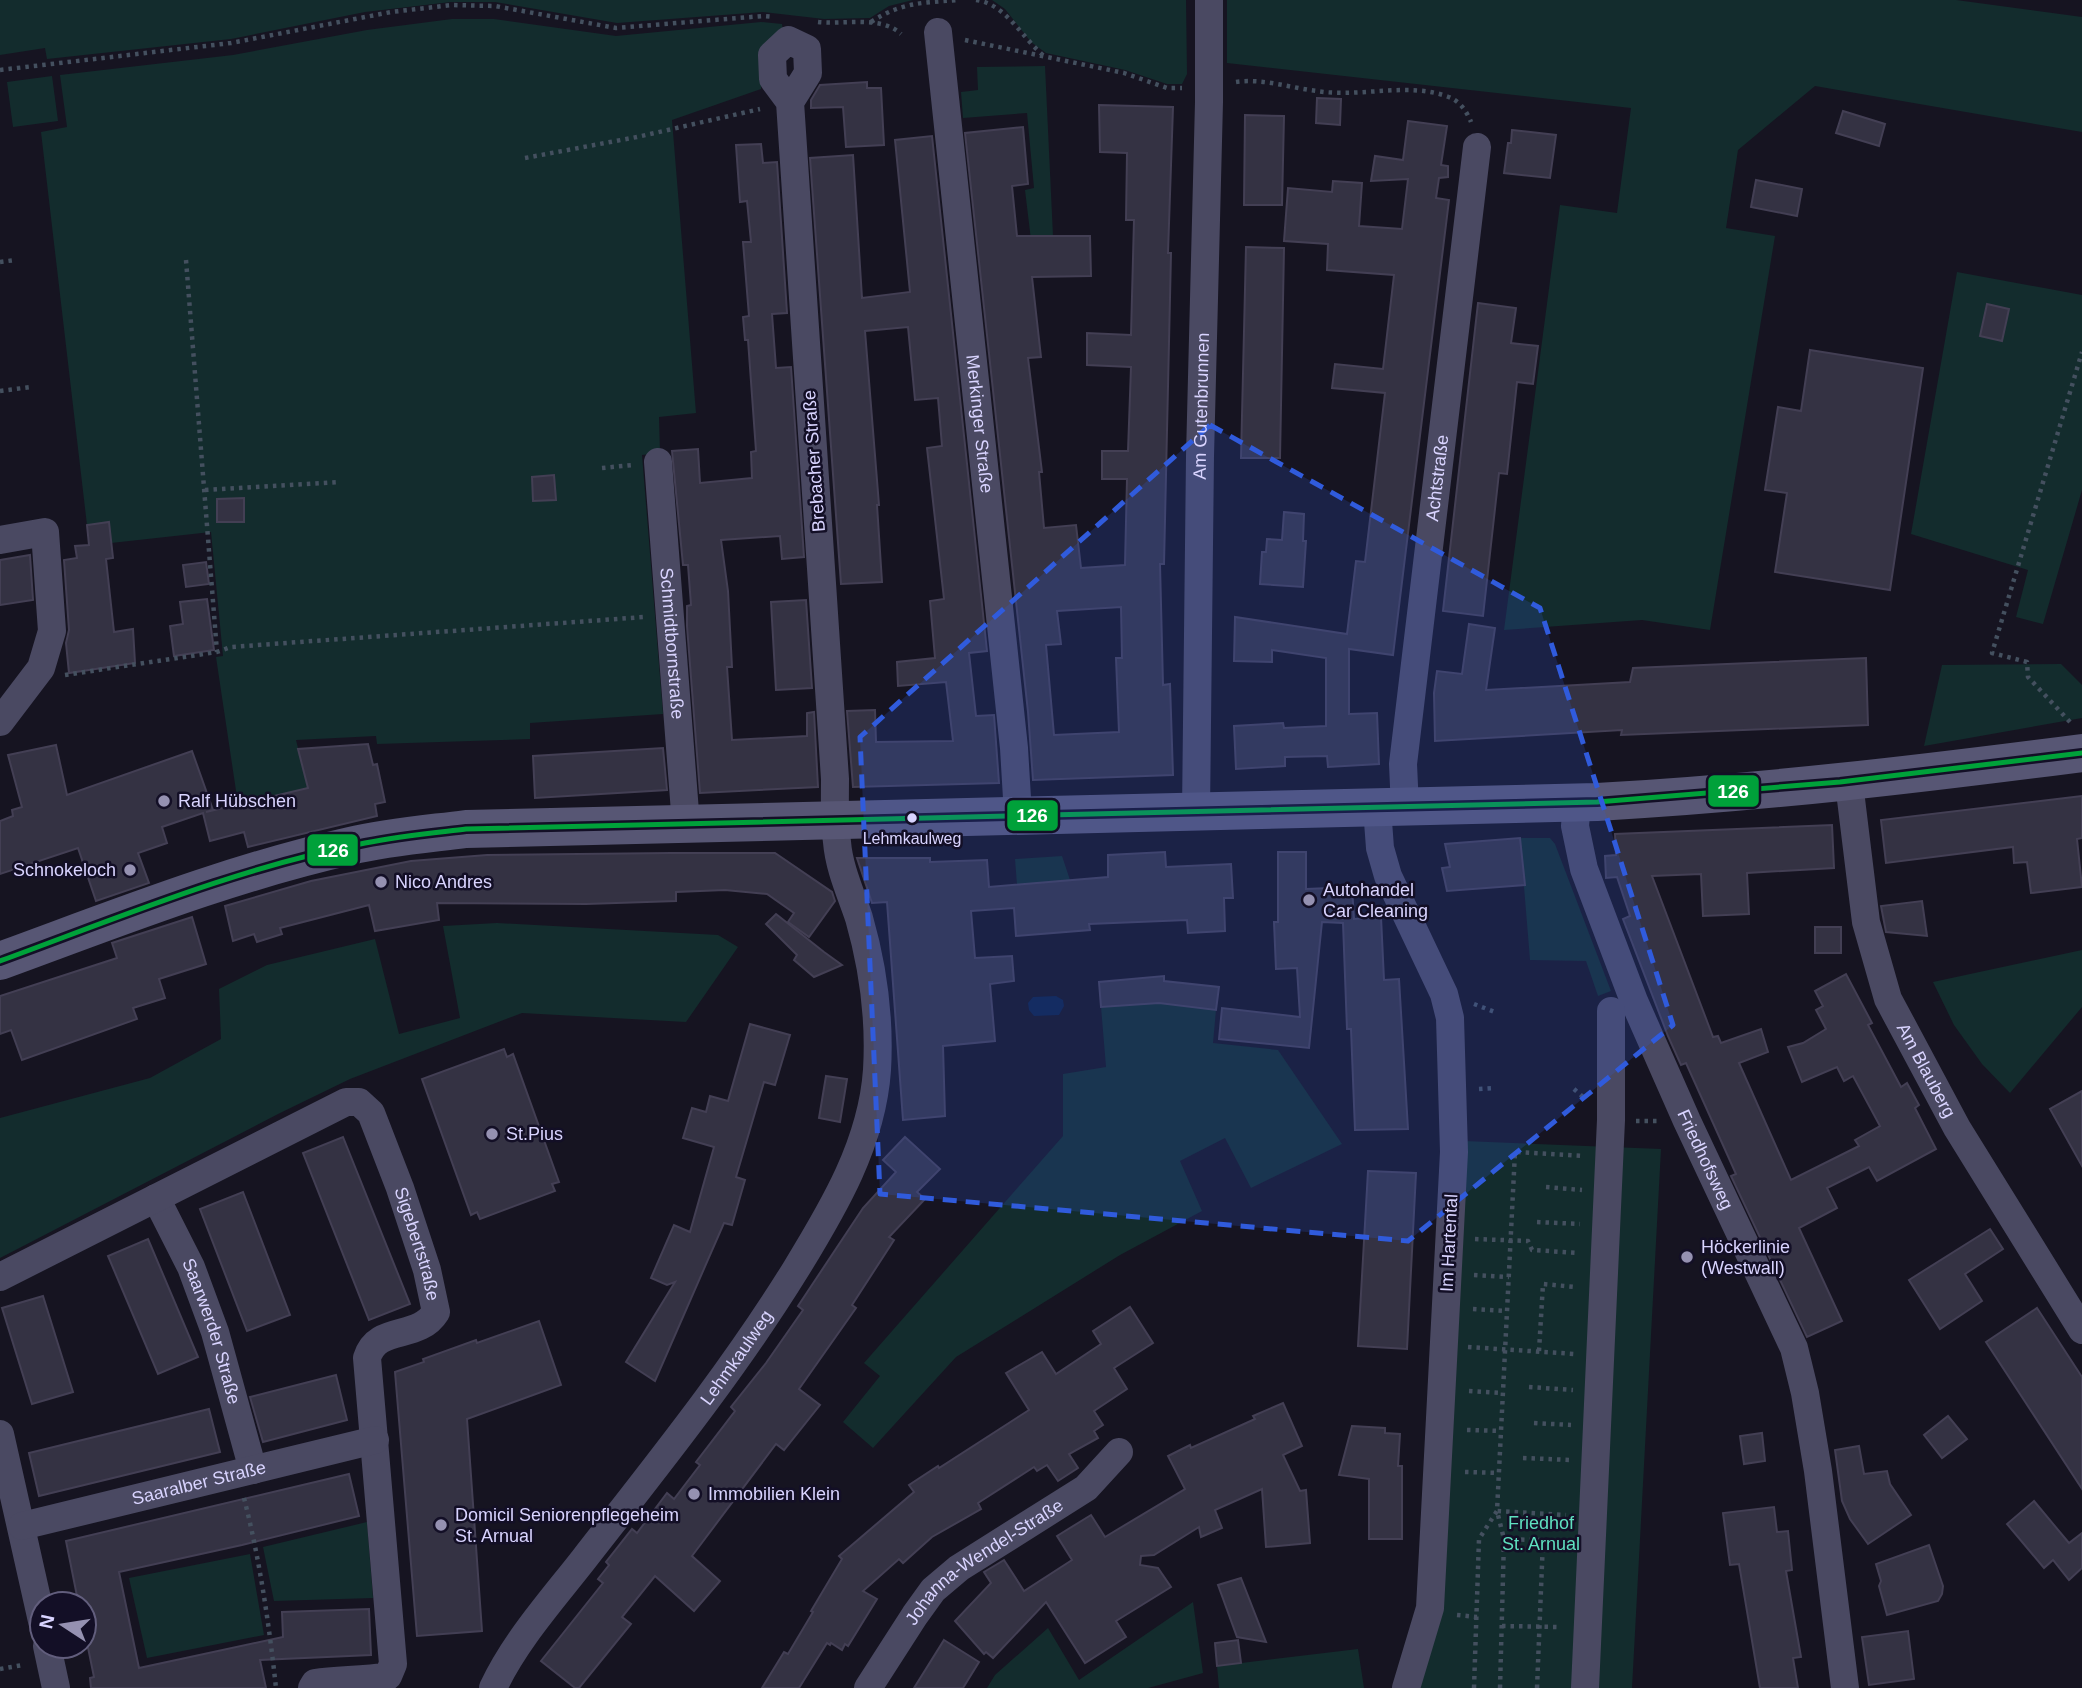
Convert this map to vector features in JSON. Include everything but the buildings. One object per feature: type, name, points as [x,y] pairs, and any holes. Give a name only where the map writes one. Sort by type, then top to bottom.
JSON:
[{"type":"street","name":"Am Gutenbrunnen","points":[[1196,812],[1209,0]]},
{"type":"street","name":"Merkinger Straße","points":[[938,32],[1014,748],[1017,815]]},
{"type":"street","name":"Brebacher Straße","points":[[790,102],[836,820]]},
{"type":"street","name":"Achtstraße","points":[[1391,808],[1403,764],[1477,147]]},
{"type":"street","name":"Schmidtbornstraße","points":[[658,462],[685,825]]},
{"type":"street","points":[[0,540],[45,532],[52,631],[41,668],[0,722]]},
{"type":"street","points":[[0,961],[245,874],[353,845],[466,829],[1577,802],[1699,796],[1849,783],[2079,753]]},
{"type":"street","name":"Am Blauberg","points":[[1849,783],[1866,922],[1888,999],[1957,1128],[2082,1330]]},
{"type":"street","name":"Friedhofsweg","points":[[1577,802],[1575,826],[1584,869],[1634,1001],[1687,1121],[1794,1348],[1805,1393],[1818,1471],[1844,1688]]},
{"type":"street","name":"Im Hartental","points":[[1391,808],[1380,848],[1388,876],[1444,994],[1450,1018],[1454,1094],[1454,1152],[1430,1608],[1406,1688]]},
{"type":"street","name":"Lehmkaulweg","points":[[493,1688],[526,1634],[704,1404],[771,1309],[828,1216],[849,1174],[872,1105],[877,1071],[877,1034],[874,988],[860,922],[838,850],[836,820]]},
{"type":"street","points":[[1585,1688],[1611,1121],[1611,1011]]},
{"type":"street","name":"Sigebertstraße","points":[[0,1277],[345,1102],[359,1102],[371,1113],[400,1188],[426,1270],[436,1312],[422,1327],[379,1340],[370,1348],[367,1358],[393,1664],[387,1676],[332,1680],[314,1684],[312,1688]]},
{"type":"street","name":"Saarwerder Straße","points":[[156,1198],[191,1266],[215,1332],[245,1472]]},
{"type":"street","points":[[0,1434],[5,1474],[22,1526],[35,1590]]},
{"type":"street","name":"Saaralber Straße","points":[[22,1526],[375,1440]]},
{"type":"street","name":"Johanna-Wendel-Straße","points":[[868,1688],[933,1590],[959,1568],[1086,1488],[1119,1452]]},
{"type":"street","points":[[50,1660],[56,1688]]},
{"type":"path","points":[[870,22],[890,10],[909,4],[957,0]]},
{"type":"path","points":[[976,0],[988,2],[1002,11],[1029,44],[1045,56]]},
{"type":"path","points":[[0,70],[230,43],[378,14],[452,5],[495,6],[617,28],[763,16],[785,18]]},
{"type":"path","points":[[811,21],[870,22],[901,34]]},
{"type":"path","points":[[938,32],[984,45],[1124,73],[1167,88],[1241,81],[1292,86],[1319,92],[1364,94],[1430,91],[1450,97],[1466,110],[1477,147]]},
{"type":"path","points":[[525,158],[637,137],[790,102]]},
{"type":"path","points":[[0,262],[15,260]]},
{"type":"path","points":[[186,261],[217,652]]},
{"type":"path","points":[[2079,753],[2070,720],[2028,677],[2027,663],[1992,653],[2082,352]]},
{"type":"path","points":[[0,391],[31,387]]},
{"type":"path","points":[[205,490],[339,481]]},
{"type":"path","points":[[41,668],[69,676],[217,652],[230,647],[670,615]]},
{"type":"path","points":[[1611,1121],[1687,1121]]},
{"type":"path","points":[[1500,1688],[1504,1539],[1497,1511],[1515,1152],[1592,1156]]},
{"type":"path","points":[[1546,1187],[1607,1191]]},
{"type":"path","points":[[1537,1222],[1606,1225]]},
{"type":"path","points":[[1464,1238],[1528,1241],[1532,1250],[1604,1255]]},
{"type":"path","points":[[1462,1275],[1508,1277]]},
{"type":"path","points":[[1539,1351],[1543,1284],[1603,1289]]},
{"type":"path","points":[[1461,1308],[1507,1311]]},
{"type":"path","points":[[1460,1346],[1600,1356]]},
{"type":"path","points":[[1529,1387],[1598,1392]]},
{"type":"path","points":[[1459,1390],[1503,1393]]},
{"type":"path","points":[[1534,1423],[1597,1426]]},
{"type":"path","points":[[1459,1430],[1501,1431]]},
{"type":"path","points":[[1523,1458],[1595,1461]]},
{"type":"path","points":[[245,1472],[271,1633],[276,1688]]},
{"type":"path","points":[[1457,1472],[1499,1473]]},
{"type":"path","points":[[1497,1511],[1592,1529]]},
{"type":"path","points":[[1474,1688],[1479,1539],[1497,1511]]},
{"type":"path","points":[[1504,1539],[1543,1540],[1592,1529]]},
{"type":"path","points":[[1537,1688],[1543,1540]]},
{"type":"path","points":[[1454,1615],[1477,1617]]},
{"type":"path","points":[[1502,1626],[1588,1628]]},
{"type":"path","points":[[0,1669],[24,1665]]},
{"type":"highlighted area","points":[[1210,425],[1540,608],[1673,1025],[1408,1241],[880,1194],[860,737]]},
{"type":"green space","points":[[0,0],[913,0],[889,6],[870,18],[824,19],[763,12],[617,23],[495,2],[451,2],[365,12],[231,39],[47,59],[45,48],[0,55]]},
{"type":"green space","points":[[992,0],[1186,0],[1187,74],[1182,84],[1167,84],[1125,70],[1046,53],[1031,42],[1005,9]]},
{"type":"green space","points":[[1227,0],[1956,0],[2082,17],[2082,132],[1815,86],[1738,150],[1726,228],[1775,236],[1710,630],[1642,620],[1504,630],[1560,205],[1617,213],[1631,108],[1227,63]]},
{"type":"green space","points":[[452,19],[494,19],[616,36],[761,22],[782,24],[783,31],[762,50],[761,89],[672,120],[696,413],[659,417],[660,453],[642,455],[663,714],[530,723],[530,739],[377,744],[376,736],[296,740],[308,788],[238,804],[216,657],[223,656],[211,532],[111,543],[109,522],[87,525],[41,132],[67,127],[60,75],[233,55],[367,30]]},
{"type":"green space","points":[[1045,66],[1053,236],[1031,240],[1025,190],[1034,188],[1027,113],[963,118],[961,92],[978,90],[977,67]]},
{"type":"green space","points":[[52,76],[58,121],[13,127],[7,82]]},
{"type":"green space","points":[[1957,272],[2082,295],[2082,490],[2043,624],[2016,617],[2028,570],[1911,534]]},
{"type":"green space","points":[[2061,664],[2082,685],[2082,718],[1924,746],[1942,665]]},
{"type":"green space","points":[[1520,838],[1550,838],[1555,844],[1611,991],[1598,996],[1586,961],[1530,960]]},
{"type":"green space","points":[[1062,856],[1070,880],[1017,885],[1015,859]]},
{"type":"green space","points":[[497,923],[718,935],[738,947],[686,1022],[522,1013],[350,1079],[0,1258],[0,1118],[150,1078],[221,1039],[219,989],[267,965],[375,939],[399,1034],[460,1018],[443,926]]},
{"type":"green space","points":[[2082,950],[2082,1007],[2010,1093],[1982,1064],[1954,1025],[1933,982]]},
{"type":"green space","points":[[1159,1003],[1216,1010],[1213,1043],[1278,1050],[1342,1144],[1251,1188],[1225,1138],[1180,1161],[1202,1211],[1120,1255],[956,1357],[873,1448],[843,1422],[880,1376],[864,1363],[1063,1136],[1063,1074],[1106,1067],[1101,1007]]},
{"type":"green space","name":"Friedhof St. Arnual","points":[[1464,1141],[1661,1149],[1632,1688],[1416,1688]]},
{"type":"green space","points":[[367,1522],[373,1598],[274,1601],[263,1547]]},
{"type":"green space","points":[[250,1554],[264,1635],[147,1658],[129,1578]]},
{"type":"green space","points":[[1193,1602],[1203,1673],[1148,1688],[987,1688],[995,1675],[1048,1628],[1079,1680]]},
{"type":"green space","points":[[1358,1649],[1364,1688],[1219,1688],[1217,1666]]},
{"type":"water","points":[[1056,996],[1063,1000],[1064,1006],[1059,1015],[1034,1016],[1029,1010],[1028,1003],[1033,997]]},
{"type":"transit line","name":"126","points":[[0,961],[181,894],[272,865],[378,841],[466,829],[1597,802],[1840,782],[2082,753]]},
{"type":"place","name":"Ralf Hübschen","points":[[164,801]]},
{"type":"place","name":"Lehmkaulweg","points":[[912,818]]},
{"type":"place","name":"Schnokeloch","points":[[130,870]]},
{"type":"place","name":"Nico Andres","points":[[381,882]]},
{"type":"place","name":"Autohandel Car Cleaning","points":[[1309,900]]},
{"type":"place","name":"St.Pius","points":[[492,1134]]},
{"type":"place","name":"Höckerlinie (Westwall)","points":[[1687,1257]]},
{"type":"place","name":"Immobilien Klein","points":[[694,1494]]},
{"type":"place","name":"Domicil Seniorenpflegeheim St. Arnual","points":[[441,1525]]}]
